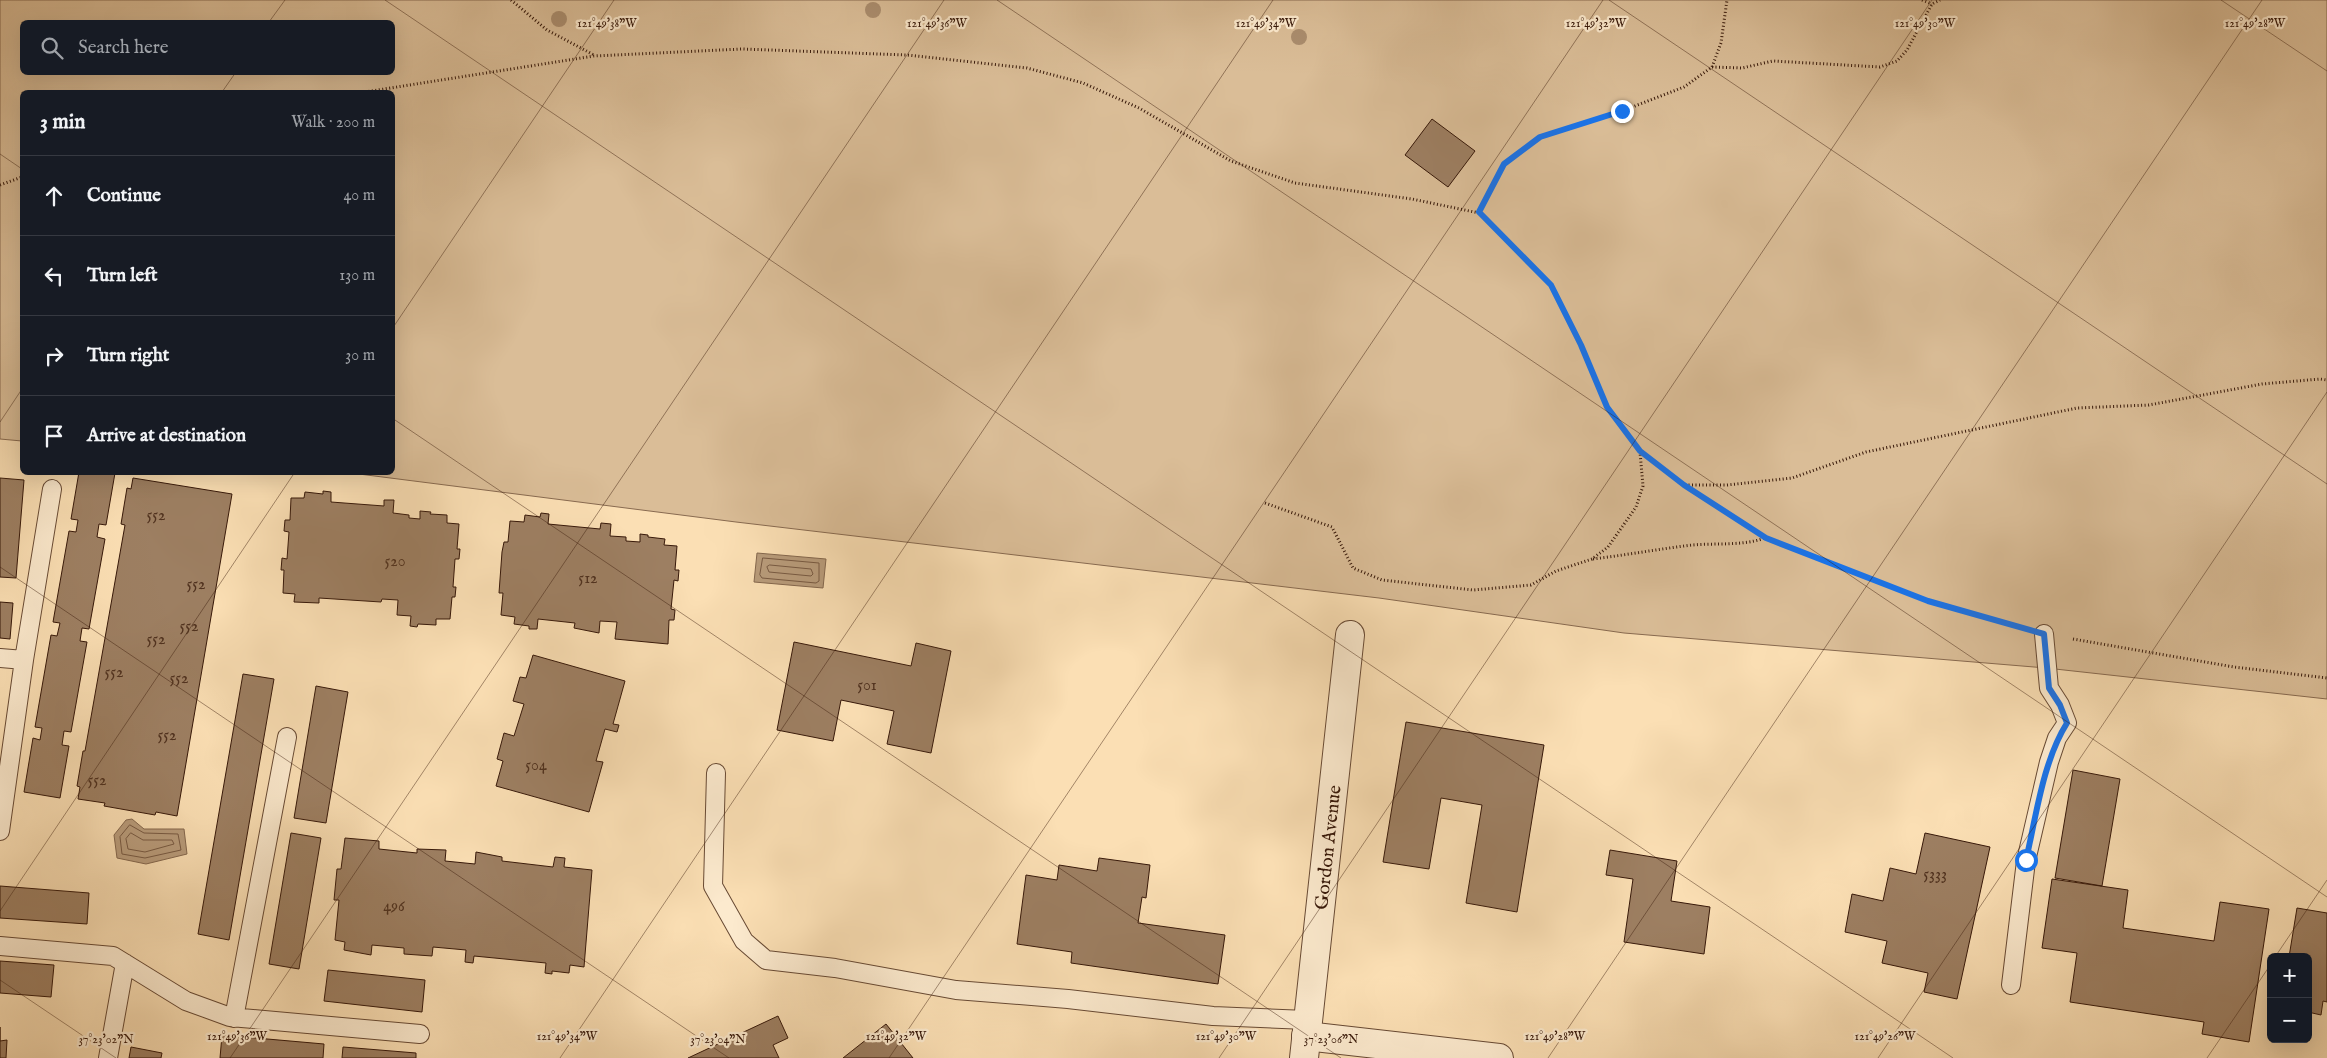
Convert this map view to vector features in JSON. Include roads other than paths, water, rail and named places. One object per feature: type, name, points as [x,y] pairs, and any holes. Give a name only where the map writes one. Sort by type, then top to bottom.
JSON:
[{"type":"street","name":"Gordon Avenue","points":[[1306,1038],[1350,634]]},
{"type":"street","points":[[1306,1038],[1498,1058]]},
{"type":"lane","points":[[0,831],[24,660],[52,489]]},
{"type":"lane","points":[[2010,985],[2026,860],[2049,762],[2057,738],[2067,723],[2060,705],[2049,688],[2044,634]]},
{"type":"lane","points":[[0,658],[24,660]]},
{"type":"lane","points":[[234,1018],[287,738]]},
{"type":"lane","points":[[716,772],[713,886],[744,941],[766,960],[835,968],[956,990],[1068,999],[1213,1016],[1306,1038]]},
{"type":"lane","points":[[0,946],[113,956],[186,1001],[234,1018],[420,1034]]},
{"type":"lane","points":[[108,1058],[125,963]]},
{"type":"water","points":[[757,553],[826,559],[823,588],[754,582]]},
{"type":"water","points":[[132,819],[144,829],[184,829],[187,854],[146,864],[117,858],[114,835],[126,820]]}]
